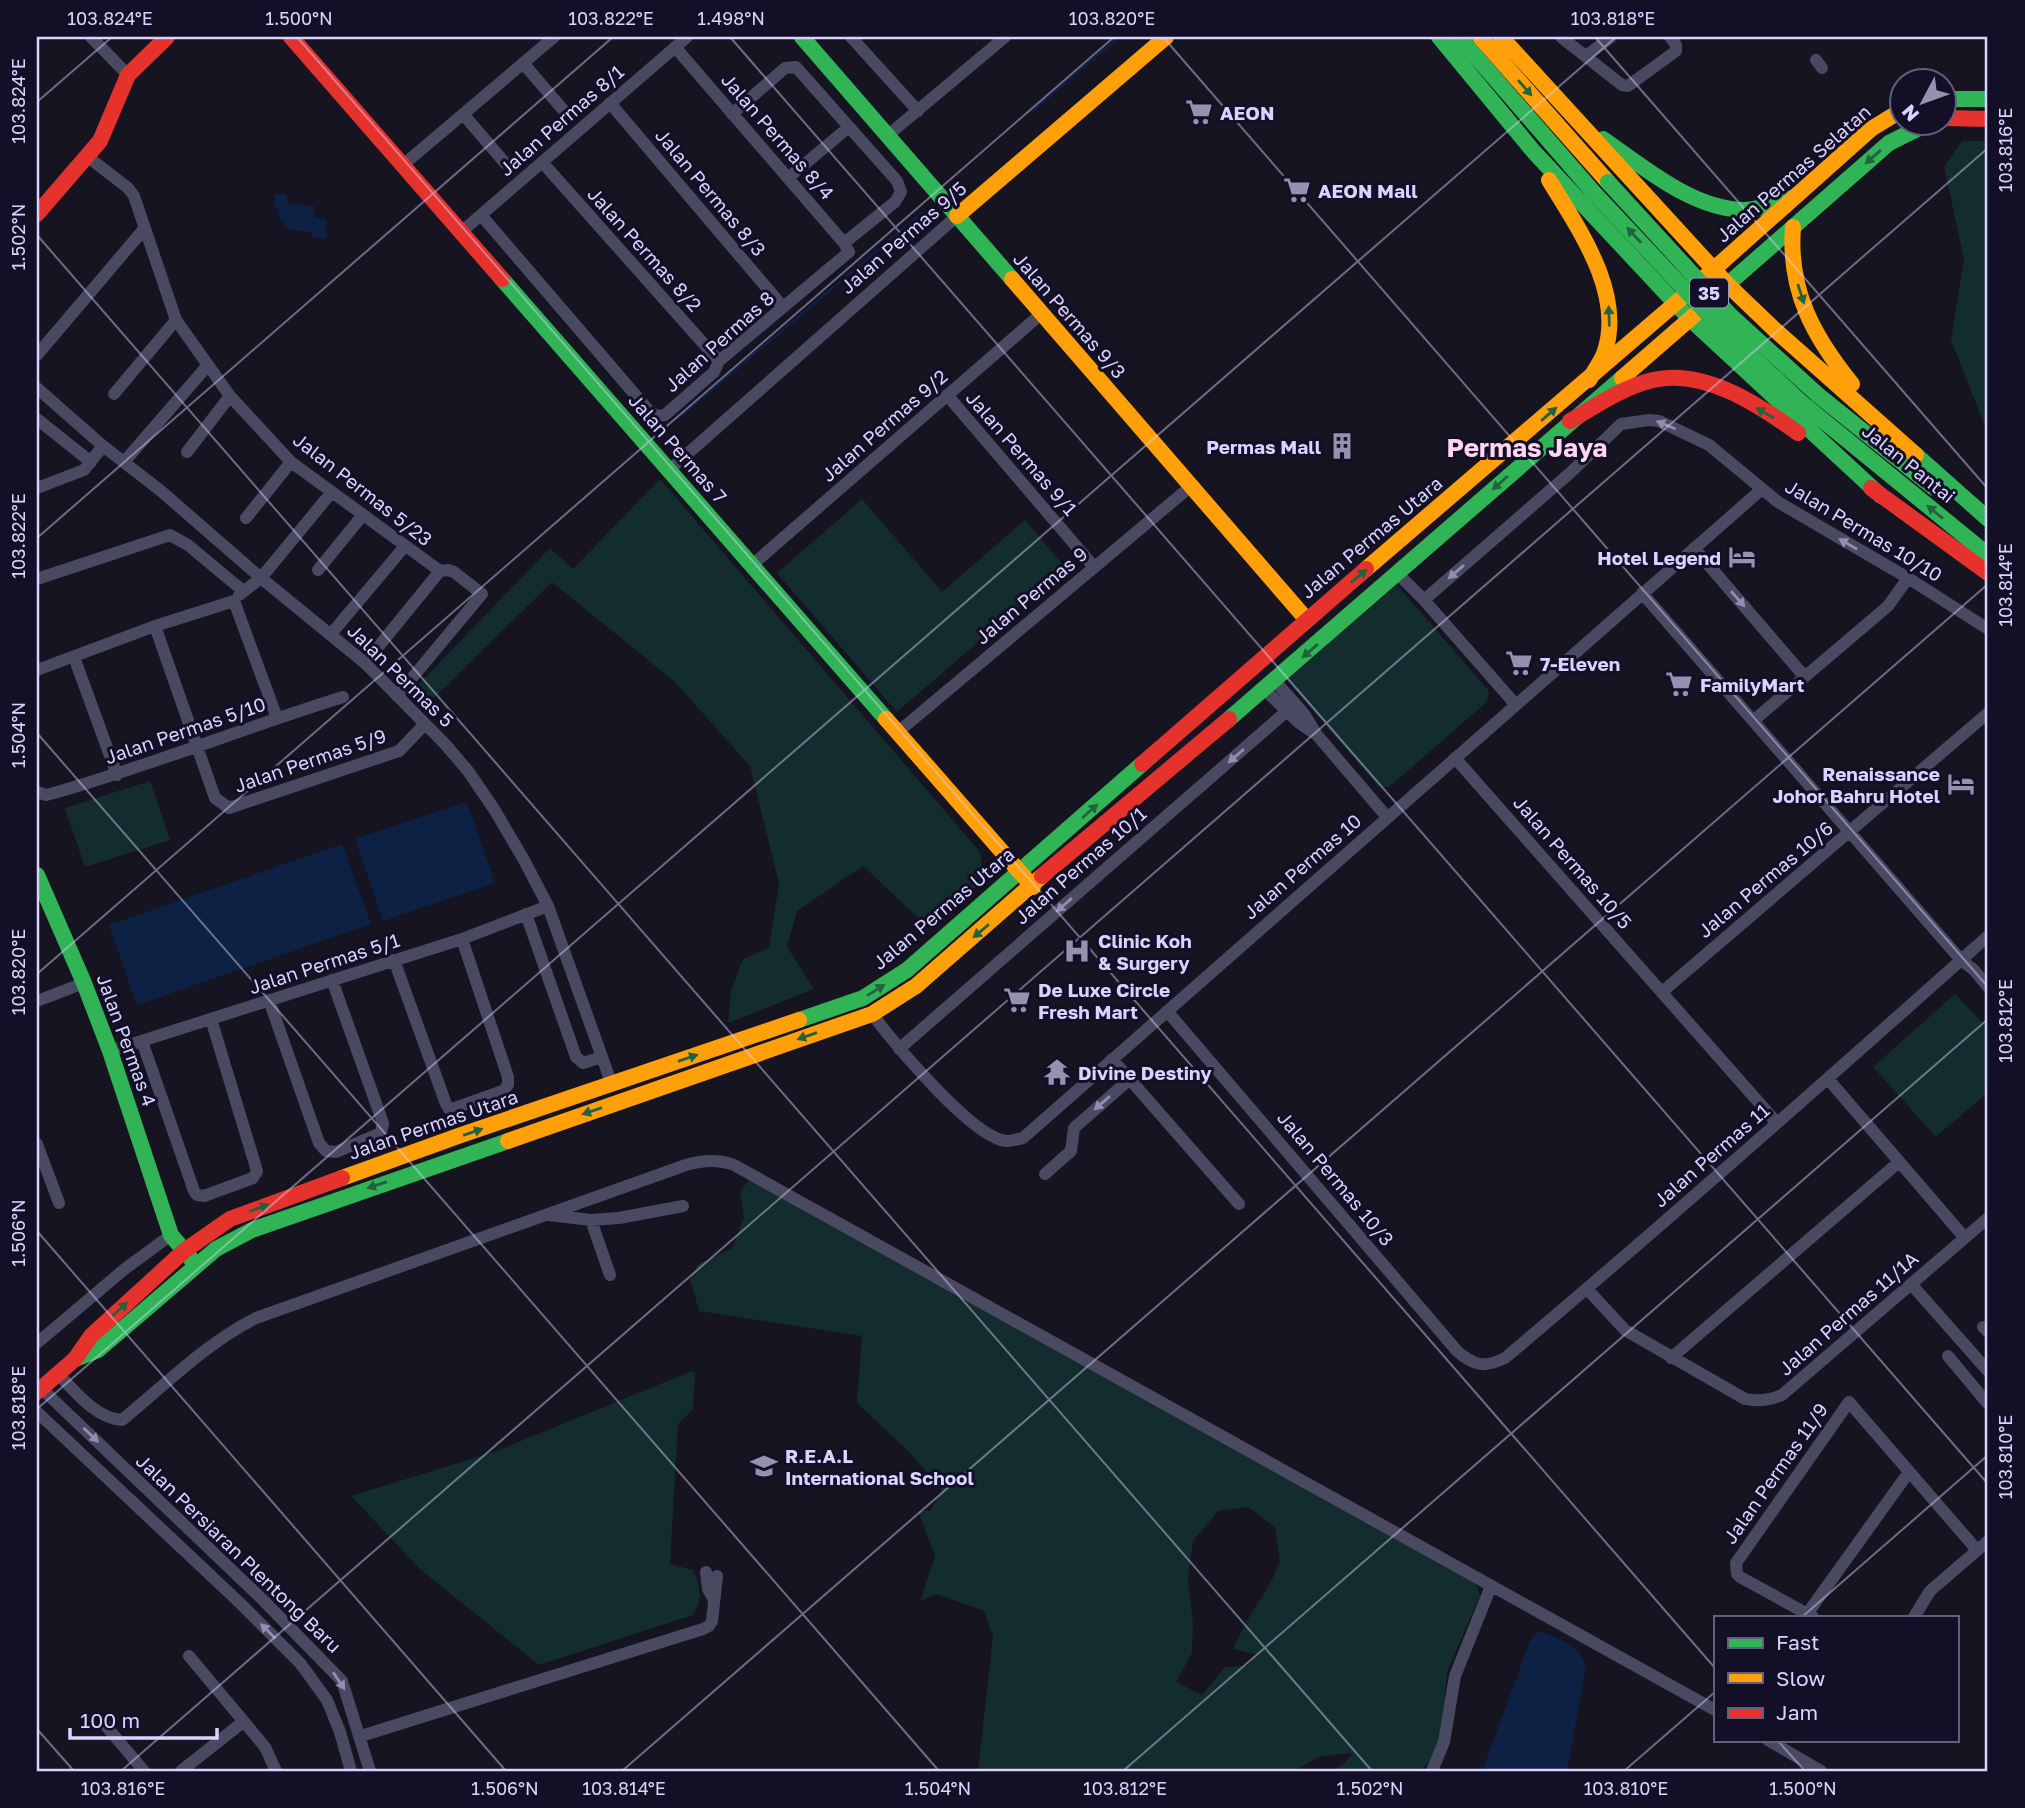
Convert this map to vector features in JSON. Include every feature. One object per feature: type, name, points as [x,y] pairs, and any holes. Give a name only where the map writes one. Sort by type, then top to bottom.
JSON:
[{"type":"main road","points":[[37,214],[88,157],[109,124],[128,75],[167,37]]},
{"type":"main road","name":"Jalan Permas 7","points":[[291,37],[1033,887]]},
{"type":"main road","name":"Jalan Permas 9/3","points":[[802,37],[1307,620]]},
{"type":"main road","name":"Jalan Permas 9/5","points":[[957,216],[1166,37]]},
{"type":"main road","points":[[1439,37],[1534,152],[1690,319],[1881,496]]},
{"type":"main road","name":"Jalan Pantai","points":[[1459,37],[1595,194],[1719,326],[1803,404],[1988,555]]},
{"type":"main road","name":"Jalan Pantai","points":[[1480,37],[1671,254],[1730,315],[1818,395],[1988,531]]},
{"type":"main road","points":[[1504,37],[1578,123],[1727,284],[1988,519]]},
{"type":"main road","points":[[1958,99],[1988,99]]},
{"type":"main road","points":[[1958,118],[1988,119]]},
{"type":"main road","name":"Jalan Permas Selatan","points":[[1713,270],[1871,129],[1888,119]]},
{"type":"main road","points":[[1578,123],[1683,191],[1710,205],[1746,211],[1792,198]]},
{"type":"main road","name":"Jalan Permas Selatan","points":[[1690,319],[1889,143],[1901,136]]},
{"type":"main road","points":[[1534,152],[1589,254],[1609,304],[1610,328],[1604,352],[1589,380]]},
{"type":"main road","points":[[1793,227],[1792,265],[1808,316],[1838,368],[1909,447]]},
{"type":"main road","points":[[1637,262],[1663,256],[1675,229]]},
{"type":"main road","name":"Jalan Permas Utara","points":[[39,1390],[75,1359],[91,1336],[184,1251],[230,1219],[461,1135],[863,998],[907,970],[1713,270]]},
{"type":"main road","name":"Jalan Permas Utara","points":[[75,1359],[98,1350],[196,1265],[232,1238],[872,1014],[916,986],[1150,784],[1270,685],[1690,319]]},
{"type":"main road","points":[[1732,359],[1728,342],[1731,327],[1746,320],[1766,321]]},
{"type":"main road","points":[[1570,422],[1654,379],[1675,376],[1696,381],[1736,396],[1794,430],[1988,573]]},
{"type":"main road","points":[[1135,770],[1139,783],[1150,784]]},
{"type":"main road","name":"Jalan Permas 4","points":[[37,875],[41,892],[84,982],[110,1051],[170,1229],[196,1265]]},
{"type":"main road","points":[[170,1229],[185,1237],[199,1240]]},
{"type":"street","points":[[91,37],[128,75]]},
{"type":"street","points":[[403,165],[554,37]]},
{"type":"street","name":"Jalan Permas 8/1","points":[[460,233],[687,37]]},
{"type":"street","points":[[850,37],[918,111]]},
{"type":"street","points":[[1561,37],[1622,85],[1628,86],[1676,51],[1676,45],[1670,37]]},
{"type":"street","points":[[1586,56],[1611,37]]},
{"type":"street","points":[[887,136],[1001,38]]},
{"type":"street","name":"Jalan Permas 8/4","points":[[675,47],[847,248]]},
{"type":"street","points":[[523,63],[565,112]]},
{"type":"street","points":[[733,114],[785,68],[791,66],[801,72],[849,127],[788,178]]},
{"type":"street","name":"Jalan Permas 8/3","points":[[610,103],[783,307]]},
{"type":"street","points":[[463,114],[505,163]]},
{"type":"street","name":"Jalan Permas 8","points":[[481,215],[650,412],[657,416],[666,415],[714,372],[719,361],[827,273],[847,248],[895,202],[901,191],[897,181],[849,127]]},
{"type":"street","name":"Jalan Permas 5/23","points":[[88,157],[128,188],[139,206],[144,229],[176,320],[230,396],[291,463],[405,547],[440,571],[454,572],[482,594],[397,696]]},
{"type":"street","name":"Jalan Permas 8/2","points":[[541,162],[719,361]]},
{"type":"street","name":"Jalan Permas 9/5","points":[[669,470],[957,216]]},
{"type":"street","points":[[37,355],[144,229]]},
{"type":"street","name":"Jalan Permas 9/2","points":[[752,565],[1041,314]]},
{"type":"street","points":[[114,394],[176,320]]},
{"type":"street","points":[[124,462],[208,365]]},
{"type":"street","name":"Jalan Permas 5","points":[[37,388],[365,663],[468,771],[494,809],[548,906],[612,1085]]},
{"type":"street","name":"Jalan Permas 9/1","points":[[947,395],[1094,567]]},
{"type":"street","points":[[187,452],[230,396]]},
{"type":"street","points":[[37,419],[91,462]]},
{"type":"street","name":"Jalan Permas 10/10","points":[[1424,600],[1562,481],[1621,424],[1630,421],[1659,421],[1709,444],[1777,502],[1908,578],[1988,629]]},
{"type":"street","points":[[37,488],[77,474],[103,446]]},
{"type":"street","points":[[246,518],[291,463]]},
{"type":"street","name":"Jalan Permas 9","points":[[898,732],[1190,487]]},
{"type":"street","name":"Jalan Permas 10","points":[[872,1014],[899,1049],[950,1102],[989,1135],[1006,1141],[1023,1138],[1762,489]]},
{"type":"street","points":[[37,670],[238,596],[261,578],[331,493]]},
{"type":"street","points":[[318,569],[362,516]]},
{"type":"street","points":[[37,579],[162,536],[177,537],[238,596],[277,718]]},
{"type":"street","points":[[331,634],[405,547]]},
{"type":"street","points":[[1694,548],[1804,676]]},
{"type":"street","points":[[365,663],[440,571]]},
{"type":"street","points":[[1398,574],[1516,705]]},
{"type":"street","points":[[1753,721],[1888,606],[1908,578]]},
{"type":"street","points":[[1642,593],[1961,960],[1974,970],[1988,987]]},
{"type":"street","points":[[155,626],[196,747]]},
{"type":"street","points":[[74,657],[117,775]]},
{"type":"street","points":[[1270,685],[1287,711],[1317,735]]},
{"type":"street","points":[[1270,685],[1305,715],[1317,735],[1387,817]]},
{"type":"street","name":"Jalan Permas 5/10","points":[[38,792],[54,793],[117,775],[344,697]]},
{"type":"street","name":"Jalan Permas 10/1","points":[[899,1049],[1287,711]]},
{"type":"street","name":"Jalan Permas 10/6","points":[[1662,992],[1988,713]]},
{"type":"street","name":"Jalan Permas 5/9","points":[[196,747],[215,798],[229,808],[399,751],[424,725]]},
{"type":"street","name":"Jalan Permas 10/5","points":[[1455,758],[1777,1123]]},
{"type":"street","name":"Jalan Permas 5/1","points":[[110,1051],[462,939],[548,906]]},
{"type":"street","points":[[527,914],[576,1057],[583,1063],[602,1057]]},
{"type":"street","name":"Jalan Permas 11","points":[[1479,1364],[1491,1365],[1505,1358],[1570,1304],[1988,936]]},
{"type":"street","points":[[394,960],[449,1109],[503,1091],[508,1084],[508,1077],[462,939]]},
{"type":"street","points":[[269,1000],[319,1143],[326,1151],[336,1152],[381,1133],[383,1123],[332,980]]},
{"type":"street","points":[[37,1001],[84,982]]},
{"type":"street","name":"Jalan Permas 10/3","points":[[1167,1011],[1457,1351],[1479,1364]]},
{"type":"street","points":[[142,1041],[197,1195],[205,1196],[256,1175],[257,1171],[211,1019]]},
{"type":"street","points":[[1112,1059],[1239,1204]]},
{"type":"street","points":[[1045,1174],[1071,1152],[1074,1128],[1130,1079]]},
{"type":"street","points":[[1828,1079],[1965,1238]]},
{"type":"street","points":[[37,1144],[59,1203]]},
{"type":"street","points":[[58,1374],[101,1415],[122,1420],[200,1354],[237,1327],[256,1318],[698,1161],[723,1161],[1714,1709]]},
{"type":"street","points":[[1671,1358],[1899,1162]]},
{"type":"street","points":[[546,1214],[591,1220],[619,1218],[683,1206]]},
{"type":"street","name":"Jalan Permas 11/1A","points":[[1587,1289],[1625,1330],[1671,1358],[1745,1399],[1773,1399],[1782,1395],[1988,1218]]},
{"type":"street","points":[[591,1220],[610,1275]]},
{"type":"street","points":[[37,1343],[170,1229]]},
{"type":"street","points":[[1570,1304],[1590,1302],[1601,1306],[1605,1273]]},
{"type":"street","points":[[1912,1284],[1988,1371]]},
{"type":"street","points":[[1948,1356],[1988,1404]]},
{"type":"street","name":"Jalan Persiaran Plentong Baru","points":[[39,1390],[262,1599],[342,1682],[370,1771]]},
{"type":"street","name":"Jalan Permas 11/9","points":[[1810,1616],[1740,1577],[1736,1568],[1738,1558],[1849,1402],[1909,1472]]},
{"type":"street","name":"Jalan Persiaran Plentong Baru","points":[[37,1412],[300,1663],[327,1700],[351,1771]]},
{"type":"street","points":[[1810,1616],[1909,1472],[1977,1550]]},
{"type":"street","points":[[134,1503],[147,1489]]},
{"type":"street","points":[[1915,1616],[1930,1591],[1988,1541]]},
{"type":"street","points":[[361,1736],[709,1626],[712,1621],[712,1574]]},
{"type":"street","points":[[1432,1771],[1444,1742],[1455,1676],[1491,1586]]},
{"type":"street","points":[[189,1656],[265,1747],[276,1771]]},
{"type":"street","points":[[181,1771],[243,1722]]},
{"type":"street","points":[[106,1726],[144,1771]]},
{"type":"street","points":[[1771,1742],[1821,1771]]},
{"type":"green space","points":[[1962,141],[1988,141],[1988,434],[1951,340],[1964,259],[1944,167]]},
{"type":"green space","points":[[660,479],[980,852],[984,880],[928,927],[863,866],[797,911],[787,947],[814,989],[728,1023],[731,991],[743,959],[769,948],[779,884],[750,766],[675,682],[552,582],[431,701],[416,687],[550,548],[573,569]]},
{"type":"green space","points":[[862,499],[942,592],[1025,520],[1065,567],[897,712],[777,573]]},
{"type":"green space","points":[[1397,585],[1489,691],[1487,702],[1389,787],[1378,786],[1286,679]]},
{"type":"green space","points":[[150,781],[170,840],[85,867],[65,808]]},
{"type":"green space","points":[[1955,994],[1988,1028],[1988,1092],[1936,1137],[1873,1067]]},
{"type":"green space","points":[[751,1178],[1476,1584],[1480,1595],[1447,1672],[1440,1752],[1420,1771],[1332,1771],[1345,1763],[1353,1753],[1321,1756],[1294,1771],[978,1771],[993,1636],[984,1611],[936,1594],[920,1601],[935,1556],[918,1511],[930,1511],[942,1490],[911,1454],[857,1403],[862,1336],[699,1311],[690,1279],[698,1264],[732,1249],[744,1217],[740,1191]],"holes":[[[1248,1507],[1275,1527],[1280,1561],[1233,1649],[1256,1654],[1247,1666],[1225,1667],[1202,1695],[1176,1682],[1192,1653],[1193,1623],[1188,1579],[1193,1541],[1218,1511]]]},
{"type":"green space","points":[[695,1372],[693,1409],[678,1424],[670,1564],[693,1570],[698,1581],[699,1604],[693,1615],[539,1665],[420,1569],[351,1496],[494,1452]]},
{"type":"water","points":[[275,194],[287,195],[287,203],[314,206],[314,217],[327,220],[326,239],[312,237],[312,232],[290,230],[278,217],[279,209],[274,208]]},
{"type":"water","points":[[467,802],[495,883],[383,921],[355,839]]},
{"type":"water","points":[[342,844],[371,924],[137,1005],[109,925]]},
{"type":"water","points":[[1541,1631],[1574,1648],[1586,1666],[1567,1771],[1482,1771],[1532,1636]]},
{"type":"waterway","points":[[1032,111],[1119,37]]},
{"type":"waterway","points":[[678,418],[923,212]]},
{"type":"traffic: fast","points":[[802,37],[1012,279]]},
{"type":"traffic: fast","points":[[1439,37],[1534,152],[1690,319],[1881,496]]},
{"type":"traffic: fast","points":[[1459,37],[1595,194]]},
{"type":"traffic: fast","points":[[1958,99],[1988,99]]},
{"type":"traffic: fast","points":[[1719,292],[1889,143],[1903,136]]},
{"type":"traffic: fast","points":[[1603,139],[1669,185],[1725,208],[1750,210],[1792,198]]},
{"type":"traffic: fast","points":[[1608,182],[1730,315],[1818,395]]},
{"type":"traffic: fast","points":[[1595,194],[1719,326],[1803,404]]},
{"type":"traffic: fast","points":[[502,279],[886,719]]},
{"type":"traffic: fast","points":[[1229,719],[1622,378]]},
{"type":"traffic: fast","points":[[1818,395],[1934,488]]},
{"type":"traffic: fast","points":[[1803,404],[1988,555]]},
{"type":"traffic: fast","points":[[1916,455],[1988,519]]},
{"type":"traffic: fast","points":[[799,1020],[863,998],[907,970],[1142,764]]},
{"type":"traffic: fast","points":[[37,875],[110,1051],[171,1235],[192,1260]]},
{"type":"traffic: fast","points":[[75,1359],[98,1350],[216,1249],[252,1230],[508,1141]]},
{"type":"traffic: slow","points":[[957,216],[1166,37]]},
{"type":"traffic: slow","points":[[1480,37],[1608,182]]},
{"type":"traffic: slow","points":[[1501,37],[1727,284],[1916,455]]},
{"type":"traffic: slow","points":[[1705,277],[1871,129],[1888,119]]},
{"type":"traffic: slow","points":[[1549,180],[1595,261],[1608,306],[1609,329],[1605,351],[1589,380]]},
{"type":"traffic: slow","points":[[1793,227],[1795,271],[1806,311],[1826,348],[1852,384]]},
{"type":"traffic: slow","points":[[1012,279],[1307,620]]},
{"type":"traffic: slow","points":[[1366,569],[1684,296]]},
{"type":"traffic: slow","points":[[1622,378],[1699,311]]},
{"type":"traffic: slow","points":[[886,719],[1033,887]]},
{"type":"traffic: slow","points":[[508,1141],[872,1014],[916,986],[1042,876]]},
{"type":"traffic: slow","points":[[342,1178],[799,1020]]},
{"type":"traffic: jam","points":[[37,214],[100,141],[128,75],[167,37]]},
{"type":"traffic: jam","points":[[291,37],[502,279]]},
{"type":"traffic: jam","points":[[1958,118],[1988,119]]},
{"type":"traffic: jam","points":[[1570,421],[1631,387],[1653,380],[1692,379],[1730,391],[1798,433]]},
{"type":"traffic: jam","points":[[1871,488],[1988,573]]},
{"type":"traffic: jam","points":[[1142,764],[1366,569]]},
{"type":"traffic: jam","points":[[1042,876],[1229,719]]},
{"type":"traffic: jam","points":[[37,1392],[75,1359],[91,1336],[184,1251],[230,1219],[342,1178]]},
{"type":"place","name":"AEON","points":[[1199,112]]},
{"type":"place","name":"AEON Mall","points":[[1297,190]]},
{"type":"place","name":"Permas Mall","points":[[1342,446]]},
{"type":"place","name":"Hotel Legend","points":[[1742,557]]},
{"type":"place","name":"7-Eleven","points":[[1519,663]]},
{"type":"place","name":"FamilyMart","points":[[1679,684]]},
{"type":"place","name":"Renaissance Johor Bahru Hotel","points":[[1961,784]]},
{"type":"place","name":"Clinic Koh & Surgery","points":[[1077,951]]},
{"type":"place","name":"De Luxe Circle Fresh Mart","points":[[1017,1000]]},
{"type":"place","name":"Divine Destiny","points":[[1057,1072]]},
{"type":"place","name":"R.E.A.L International School","points":[[764,1466]]},
{"type":"district","name":"Permas Jaya","points":[[1527,447]]}]
